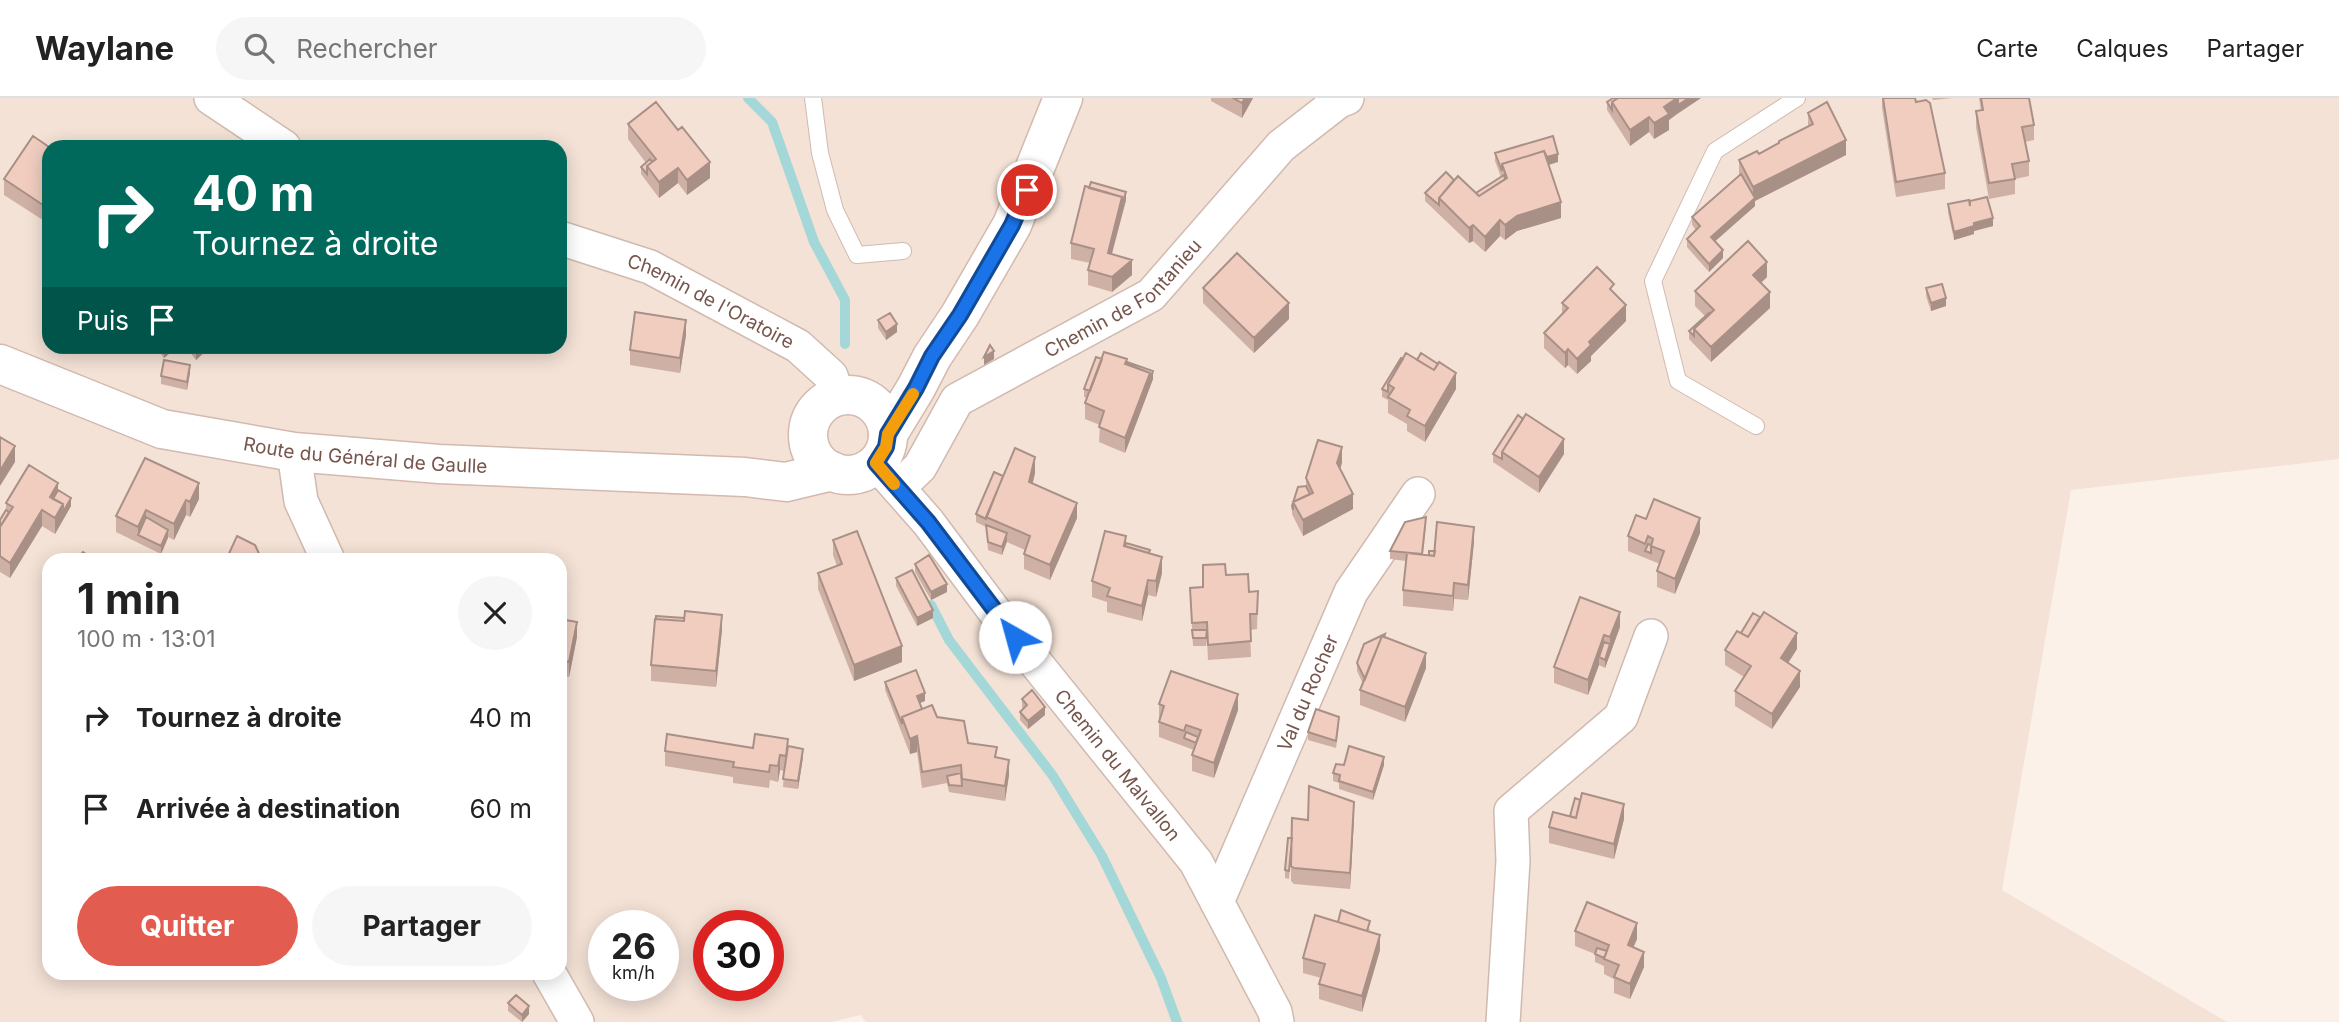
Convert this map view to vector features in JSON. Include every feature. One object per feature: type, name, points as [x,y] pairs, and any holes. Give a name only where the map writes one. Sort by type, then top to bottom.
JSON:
[{"type":"street","points":[[211,98],[274,140]]},
{"type":"street","points":[[932,356],[903,376],[821,405],[808,428],[808,441],[821,464],[845,475],[858,474],[887,462],[916,388],[932,356],[960,315],[1012,225],[1063,98]]},
{"type":"street","name":"Chemin de Fontanieu","points":[[887,462],[920,467],[957,400],[1151,295],[1281,146],[1339,101],[1347,98]]},
{"type":"street","name":"Chemin de l'Oratoire","points":[[567,240],[650,267],[798,346],[831,376],[848,396]]},
{"type":"street","name":"Route du Général de Gaulle","points":[[0,364],[162,429],[294,452],[439,464],[745,477],[786,482],[832,471]]},
{"type":"street","points":[[848,396],[869,401],[880,410],[886,421],[887,462]]},
{"type":"street","points":[[745,477],[772,459],[808,428]]},
{"type":"street","points":[[294,452],[301,501],[325,553]]},
{"type":"street","name":"Chemin du Malvallon","points":[[887,462],[998,616],[1196,862],[1275,1012],[1277,1022]]},
{"type":"street","name":"Val du Rocher","points":[[1217,902],[1351,592],[1418,494]]},
{"type":"street","points":[[1503,1022],[1513,861],[1511,811],[1621,716],[1651,636]]},
{"type":"street","points":[[553,980],[577,1022]]},
{"type":"lane","points":[[813,98],[820,153],[835,210],[857,255],[903,251]]},
{"type":"lane","points":[[1756,426],[1678,381],[1653,281],[1715,151],[1797,98]]},
{"type":"shaded area","points":[[0,98],[2339,98],[2339,459],[2071,490],[2002,890],[2227,1022],[866,1022],[860,1015],[832,1022],[0,1022]]},
{"type":"building","points":[[1618,98],[1612,102],[1612,110],[1607,102]]},
{"type":"building","points":[[1618,98],[1677,98],[1664,107],[1669,114],[1654,123],[1649,117],[1630,130],[1612,102]]},
{"type":"building","points":[[1678,98],[1689,98],[1678,105]]},
{"type":"building","points":[[1883,98],[1915,98],[1916,102],[1926,100],[1930,103],[1945,173],[1896,182]]},
{"type":"building","points":[[1981,98],[2029,98],[2034,125],[2022,127],[2029,161],[2012,164],[2015,179],[1989,183],[1976,111],[1983,110]]},
{"type":"building","points":[[656,102],[678,130],[682,127],[710,162],[687,180],[678,168],[659,182],[647,166],[656,159],[628,124]]},
{"type":"building","points":[[1827,102],[1846,140],[1753,187],[1739,160],[1757,151],[1759,154],[1813,124],[1808,113]]},
{"type":"building","points":[[33,136],[42,142],[42,204],[4,179]]},
{"type":"building","points":[[1553,136],[1558,154],[1547,157],[1544,151],[1502,164],[1502,171],[1495,153]]},
{"type":"building","points":[[1544,151],[1561,202],[1517,216],[1505,225],[1500,220],[1485,237],[1473,225],[1469,228],[1439,198],[1458,176],[1479,196],[1507,178],[1502,164]]},
{"type":"building","points":[[650,159],[652,162],[647,166],[647,174],[641,167]]},
{"type":"building","points":[[1446,172],[1454,180],[1439,198],[1439,205],[1425,193]]},
{"type":"building","points":[[1741,174],[1755,198],[1711,237],[1723,250],[1709,264],[1687,239],[1700,226],[1692,217]]},
{"type":"building","points":[[1504,175],[1505,179],[1479,196],[1476,193]]},
{"type":"building","points":[[1091,182],[1126,192],[1122,204],[1122,197],[1089,188]]},
{"type":"building","points":[[1085,186],[1122,197],[1108,253],[1132,260],[1112,277],[1088,270],[1094,249],[1071,243]]},
{"type":"building","points":[[1987,197],[1993,218],[1954,232],[1948,204],[1969,200],[1970,206],[1970,201]]},
{"type":"building","points":[[1748,241],[1767,262],[1753,275],[1770,292],[1711,347],[1694,329],[1714,310],[1695,291]]},
{"type":"building","points":[[1237,253],[1289,303],[1254,338],[1203,288]]},
{"type":"building","points":[[1597,267],[1614,284],[1610,289],[1626,305],[1589,342],[1591,345],[1577,359],[1568,349],[1565,353],[1544,333],[1568,308],[1562,303]]},
{"type":"building","points":[[1942,284],[1946,298],[1931,303],[1926,288]]},
{"type":"building","points":[[635,312],[686,320],[680,358],[630,350]]},
{"type":"building","points":[[890,313],[897,324],[886,332],[878,320]]},
{"type":"building","points":[[1709,313],[1694,329],[1694,336],[1689,331]]},
{"type":"building","points":[[990,345],[994,351],[984,357]]},
{"type":"building","points":[[1104,352],[1127,359],[1125,364],[1150,373],[1125,438],[1099,427],[1104,411],[1085,403]]},
{"type":"building","points":[[1406,353],[1434,370],[1439,362],[1456,373],[1425,426],[1407,416],[1410,410],[1388,397],[1394,388],[1388,384]]},
{"type":"building","points":[[1421,353],[1438,364],[1434,370],[1417,360]]},
{"type":"building","points":[[1096,357],[1102,359],[1090,391],[1084,389]]},
{"type":"building","points":[[1401,358],[1403,359],[1388,384],[1388,392],[1382,389]]},
{"type":"building","points":[[164,360],[190,365],[187,382],[161,376]]},
{"type":"building","points":[[1127,362],[1153,371],[1150,380],[1150,373]]},
{"type":"building","points":[[1526,414],[1564,439],[1539,477],[1502,452]]},
{"type":"building","points":[[1518,415],[1523,419],[1502,452],[1502,459],[1493,454]]},
{"type":"building","points":[[0,437],[15,446],[0,471]]},
{"type":"building","points":[[1318,440],[1342,447],[1337,463],[1353,494],[1303,520],[1293,502],[1313,493],[1306,478]]},
{"type":"building","points":[[1015,448],[1035,457],[1029,482],[1077,503],[1050,565],[1024,554],[1030,536],[986,517]]},
{"type":"building","points":[[145,458],[199,483],[190,502],[186,500],[174,524],[146,510],[138,527],[116,516]]},
{"type":"building","points":[[29,465],[58,483],[50,497],[63,504],[55,518],[42,510],[10,563],[0,556],[0,527],[13,507],[6,503]]},
{"type":"building","points":[[994,472],[1003,476],[986,519],[976,514]]},
{"type":"building","points":[[1306,486],[1310,494],[1293,502],[1298,487]]},
{"type":"building","points":[[58,490],[71,498],[63,512],[63,504],[53,499]]},
{"type":"building","points":[[1654,499],[1700,518],[1675,579],[1657,571],[1664,551],[1651,546],[1653,539],[1648,536],[1645,544],[1628,536],[1636,515],[1646,519]]},
{"type":"building","points":[[6,510],[9,512],[0,527],[0,520]]},
{"type":"building","points":[[146,517],[168,530],[161,546],[138,535]]},
{"type":"building","points":[[1426,517],[1422,554],[1390,551],[1405,522]]},
{"type":"building","points":[[1437,522],[1474,527],[1468,585],[1454,583],[1453,596],[1403,590],[1407,553],[1434,556]]},
{"type":"building","points":[[986,525],[1007,533],[1002,547],[988,542]]},
{"type":"building","points":[[857,531],[902,646],[854,665],[818,573],[842,564],[833,540]]},
{"type":"building","points":[[1105,531],[1126,536],[1124,546],[1162,557],[1156,581],[1148,580],[1142,606],[1107,596],[1110,588],[1092,581]]},
{"type":"building","points":[[237,536],[255,545],[259,553],[229,553]]},
{"type":"building","points":[[1126,543],[1150,550],[1149,553],[1125,546]]},
{"type":"building","points":[[1648,544],[1651,545],[1651,553],[1645,551]]},
{"type":"building","points":[[929,555],[947,584],[931,592],[915,564]]},
{"type":"building","points":[[1225,564],[1226,575],[1248,574],[1249,592],[1258,591],[1257,614],[1250,614],[1251,641],[1208,645],[1207,622],[1192,623],[1190,588],[1203,587],[1203,565]]},
{"type":"building","points":[[912,570],[933,610],[917,618],[896,578]]},
{"type":"building","points":[[1580,597],[1620,612],[1610,637],[1604,635],[1588,680],[1554,667]]},
{"type":"building","points":[[685,611],[722,615],[716,671],[651,665],[655,619],[684,621]]},
{"type":"building","points":[[1764,612],[1797,633],[1781,658],[1800,671],[1772,714],[1735,691],[1751,666],[1725,650],[1737,631],[1748,637]]},
{"type":"building","points":[[1753,613],[1760,617],[1748,637],[1741,633]]},
{"type":"building","points":[[656,616],[684,618],[684,621],[656,619]]},
{"type":"building","points":[[567,620],[577,622],[567,662]]},
{"type":"building","points":[[1192,630],[1207,630],[1206,638],[1193,638]]},
{"type":"building","points":[[1385,634],[1365,679],[1357,663],[1364,644]]},
{"type":"building","points":[[1382,636],[1426,653],[1405,707],[1360,690]]},
{"type":"building","points":[[1604,642],[1610,644],[1605,660],[1599,657]]},
{"type":"building","points":[[916,670],[925,693],[917,696],[922,709],[902,717],[902,724],[885,682]]},
{"type":"building","points":[[1171,671],[1238,694],[1214,763],[1192,755],[1201,730],[1186,725],[1184,731],[1159,722],[1164,706],[1159,704]]},
{"type":"building","points":[[1032,690],[1045,707],[1028,721],[1020,712],[1027,705],[1022,699]]},
{"type":"building","points":[[932,705],[937,717],[964,721],[968,743],[997,747],[995,757],[1009,760],[1005,786],[962,779],[961,765],[922,772],[917,736],[910,739],[902,717]]},
{"type":"building","points":[[1316,709],[1339,717],[1336,741],[1308,732]]},
{"type":"building","points":[[1186,732],[1198,737],[1196,743],[1184,738]]},
{"type":"building","points":[[667,734],[753,748],[755,734],[788,739],[786,756],[780,755],[778,766],[770,765],[769,772],[733,767],[734,762],[665,751]]},
{"type":"building","points":[[788,746],[803,749],[798,781],[783,779]]},
{"type":"building","points":[[1349,746],[1384,757],[1373,792],[1339,781],[1340,775],[1333,773],[1336,764],[1344,765]]},
{"type":"building","points":[[961,773],[962,786],[949,785],[947,776]]},
{"type":"building","points":[[1309,786],[1354,802],[1350,873],[1291,866],[1292,818],[1308,820]]},
{"type":"building","points":[[1582,793],[1624,804],[1614,844],[1549,827],[1553,812],[1576,818]]},
{"type":"building","points":[[1575,798],[1580,800],[1576,818],[1570,816]]},
{"type":"building","points":[[1288,838],[1292,838],[1289,871],[1285,870]]},
{"type":"building","points":[[1587,902],[1637,923],[1628,945],[1644,952],[1630,984],[1614,977],[1619,965],[1604,959],[1609,945],[1575,931]]},
{"type":"building","points":[[1341,910],[1370,921],[1367,931],[1338,922]]},
{"type":"building","points":[[1315,915],[1380,935],[1362,996],[1319,984],[1325,964],[1303,958]]},
{"type":"building","points":[[1597,948],[1607,951],[1604,958],[1595,954]]},
{"type":"building","points":[[516,995],[529,1006],[522,1015],[508,1003]]},
{"type":"waterway","points":[[748,98],[772,122],[814,242],[845,300],[845,344]]},
{"type":"waterway","points":[[931,605],[949,640],[1053,776],[1102,856],[1161,978],[1177,1022]]},
{"type":"slow traffic","points":[[894,484],[876,463],[886,447],[888,434],[913,394]]},
{"type":"route","points":[[1015,637],[928,522],[876,463],[886,447],[888,434],[932,356],[960,315],[1012,225],[1027,190]]}]
